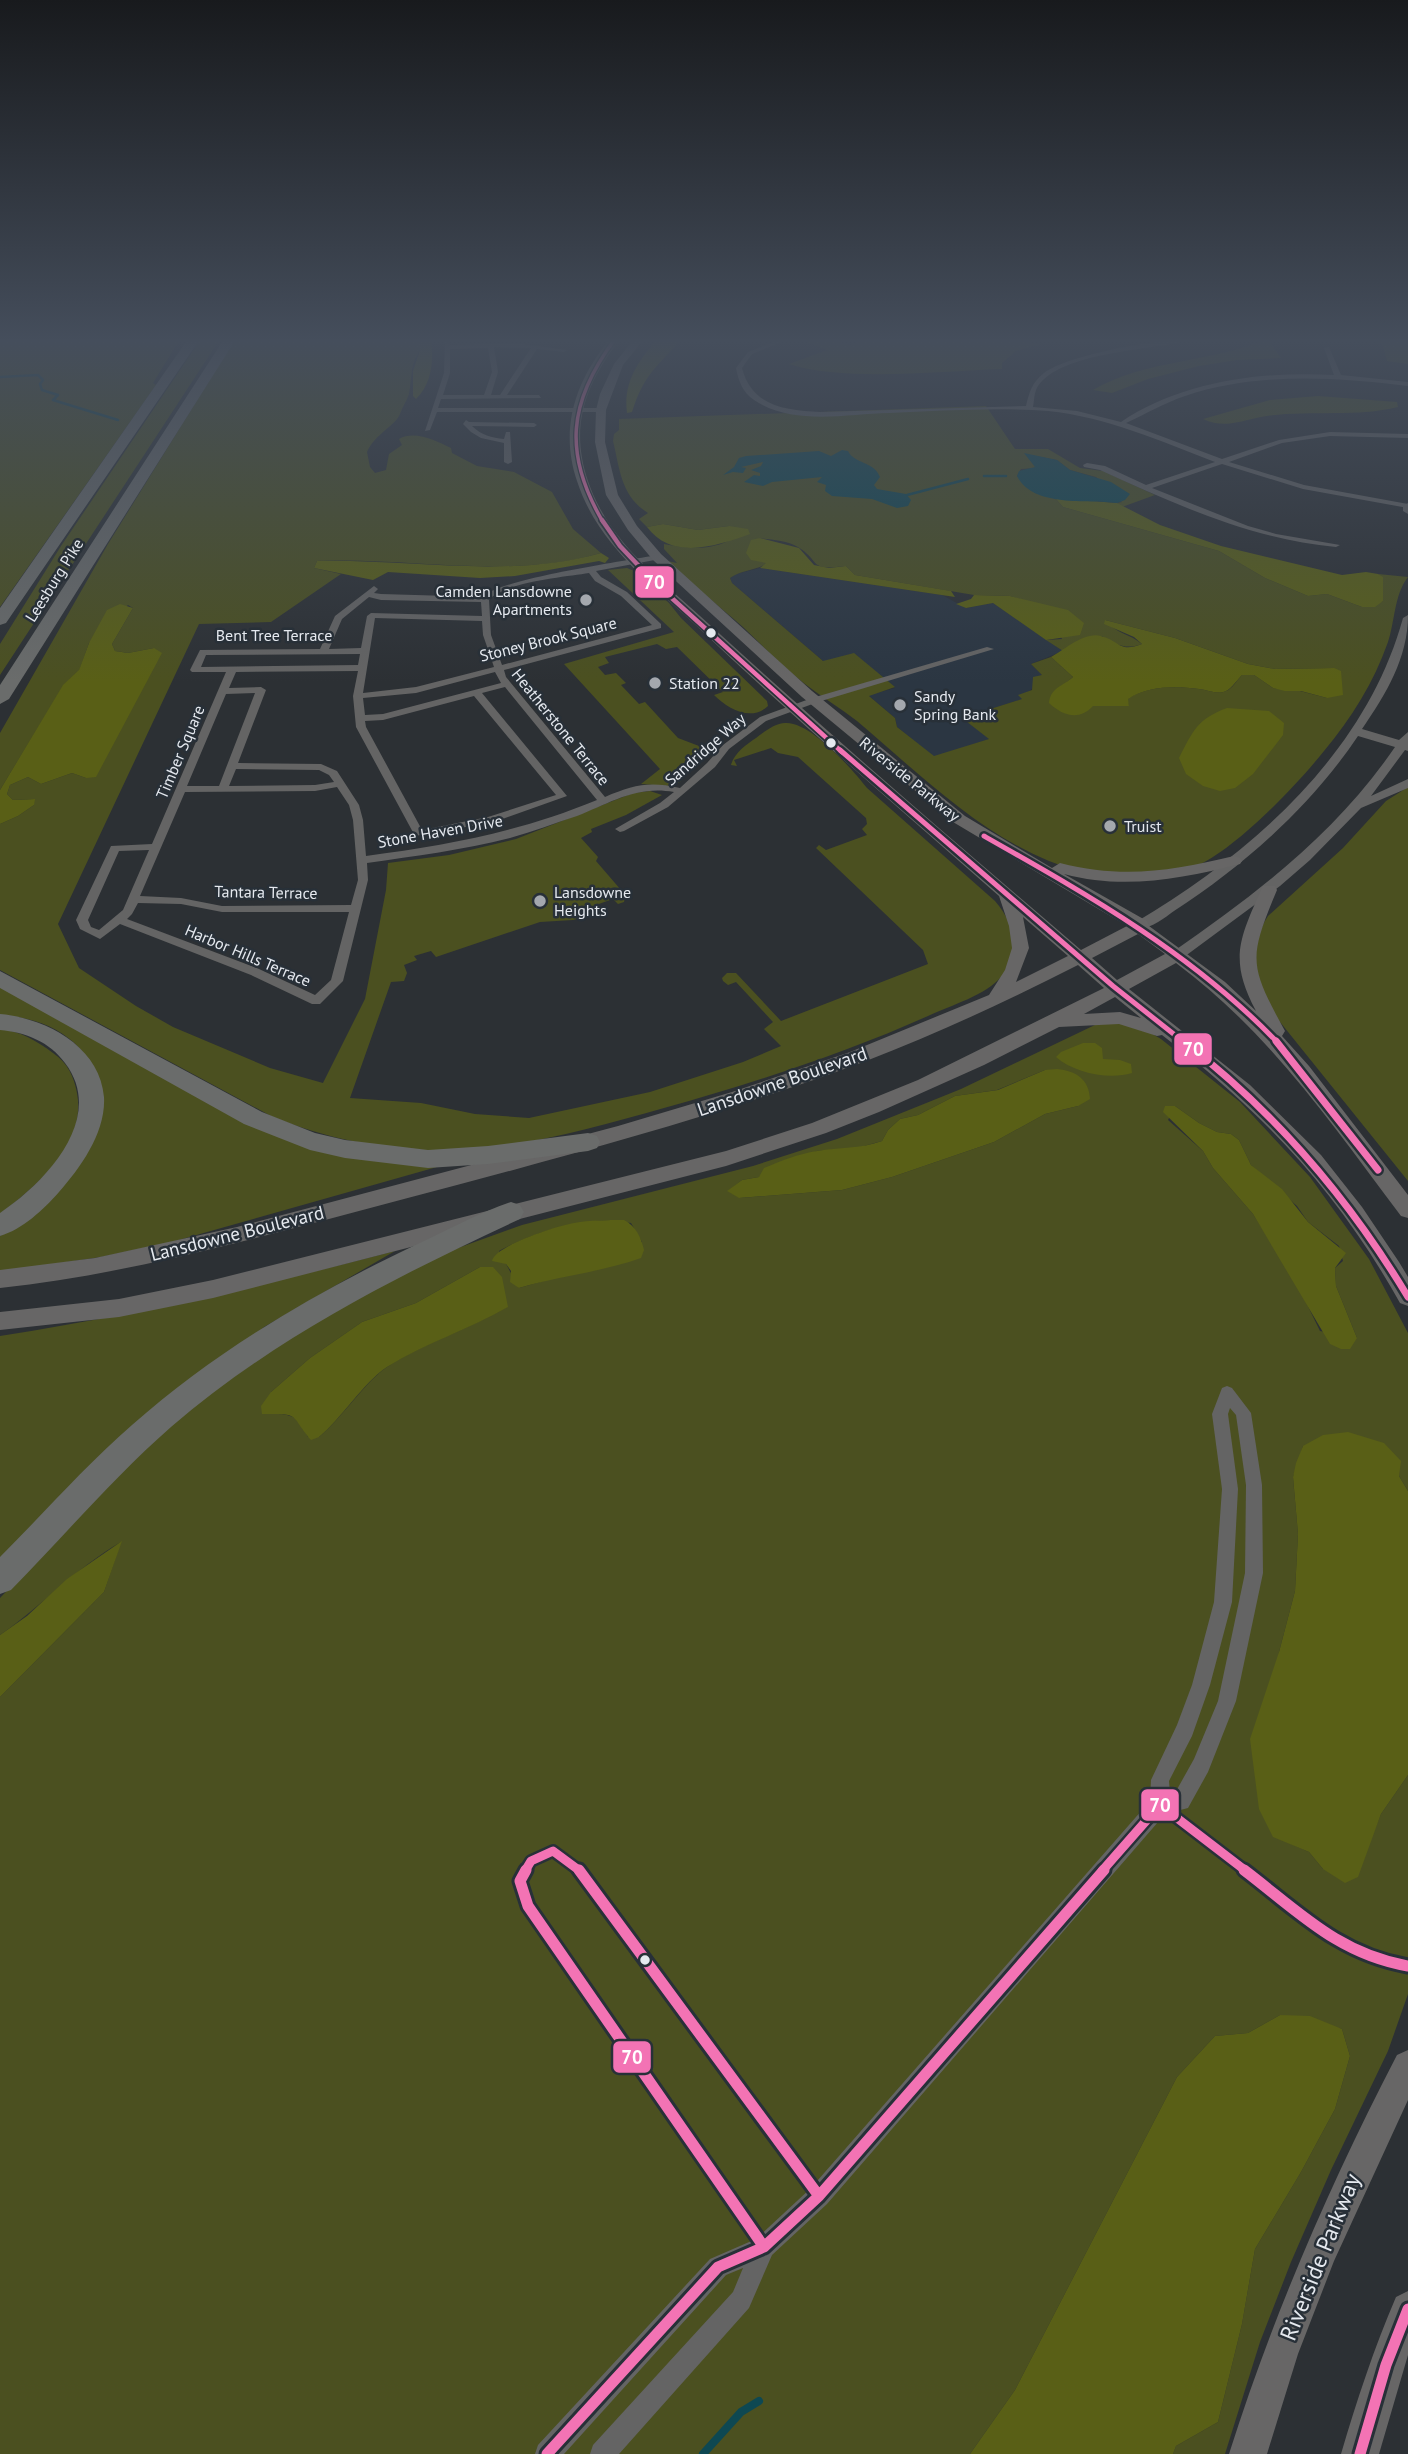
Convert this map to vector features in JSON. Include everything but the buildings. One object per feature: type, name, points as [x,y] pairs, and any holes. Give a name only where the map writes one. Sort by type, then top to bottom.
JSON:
[{"type":"highway","name":"Leesburg Pike","points":[[0,620],[115,454]]},
{"type":"highway","name":"Leesburg Pike","points":[[0,699],[157,454]]},
{"type":"highway","points":[[0,978],[253,1118],[310,1141],[345,1149],[428,1159],[488,1155],[588,1142]]},
{"type":"highway","points":[[0,1021],[35,1029],[60,1043],[77,1058],[90,1079],[91,1105],[88,1128],[74,1158],[47,1190],[15,1218],[0,1226]]},
{"type":"highway","points":[[0,1579],[144,1434],[245,1353],[313,1310],[391,1267],[511,1213]]},
{"type":"main road","name":"Riverside Parkway","points":[[575,454],[586,491],[600,519],[633,562],[792,709],[1080,958],[1244,1090],[1311,1158],[1365,1227],[1408,1297]]},
{"type":"main road","name":"Riverside Parkway","points":[[603,454],[612,495],[632,528],[657,557],[815,700],[927,794],[998,844],[1141,925],[1250,1014],[1302,1071],[1408,1210]]},
{"type":"main road","points":[[998,844],[1065,870],[1122,879],[1165,877],[1234,861]]},
{"type":"main road","points":[[995,998],[1010,978],[1022,948],[1020,926],[1002,890]]},
{"type":"main road","points":[[1269,890],[1248,942],[1247,962],[1257,995],[1302,1071]]},
{"type":"main road","name":"Lansdowne Boulevard","points":[[0,1279],[95,1267],[163,1251],[588,1142],[759,1090],[858,1056],[995,998],[1080,958],[1141,925]]},
{"type":"main road","points":[[0,1321],[135,1305],[211,1289],[592,1194],[768,1146],[865,1109],[1057,1021],[1179,954]]},
{"type":"main road","points":[[1057,1021],[1092,1021],[1105,1018],[1135,1021],[1192,1048]]},
{"type":"main road","name":"Riverside Parkway","points":[[1248,2454],[1301,2296],[1336,2212],[1408,2066]]},
{"type":"main road","points":[[1360,2454],[1386,2365],[1408,2309]]},
{"type":"street","points":[[508,454],[508,462]]},
{"type":"street","points":[[1202,454],[1303,487],[1408,507]]},
{"type":"street","points":[[1146,488],[1241,454]]},
{"type":"street","points":[[1087,465],[1102,468],[1247,527],[1312,543],[1336,545]]},
{"type":"street","points":[[323,651],[338,618],[372,591],[381,597],[485,600],[490,594],[512,585],[657,557]]},
{"type":"street","name":"Stoney Brook Square","points":[[358,696],[416,690],[498,666],[658,626],[624,594],[598,579],[591,570]]},
{"type":"street","name":"Heatherstone Terrace","points":[[485,600],[485,618],[498,666],[507,684],[602,800]]},
{"type":"street","points":[[476,692],[562,796],[490,820],[419,834],[363,731],[360,718],[358,696],[371,616],[414,615],[458,620],[485,618]]},
{"type":"street","name":"Lansdowne Boulevard","points":[[1141,925],[1254,845],[1334,760],[1358,727],[1395,659],[1408,618]]},
{"type":"street","name":"Sandridge Way","points":[[620,829],[664,805],[682,791],[711,765],[726,747],[755,724],[815,700],[990,649]]},
{"type":"street","name":"Bent Tree Terrace","points":[[362,668],[195,670],[203,652],[365,651]]},
{"type":"street","name":"Timber Square","points":[[120,920],[134,899],[232,670]]},
{"type":"street","points":[[360,718],[383,717],[507,684]]},
{"type":"street","points":[[223,691],[261,690],[223,789]]},
{"type":"street","points":[[1179,954],[1269,890],[1321,846],[1354,810],[1407,741],[1358,727]]},
{"type":"street","name":"Harbor Hills Terrace","points":[[120,920],[255,972],[316,1000],[337,981],[363,880],[356,812],[329,770],[313,765],[232,766]]},
{"type":"street","points":[[1354,810],[1408,783]]},
{"type":"street","points":[[181,789],[315,788],[339,784]]},
{"type":"street","name":"Stone Haven Drive","points":[[363,860],[437,850],[496,838],[541,825],[645,786],[682,791]]},
{"type":"street","points":[[120,920],[100,935],[82,925],[114,848],[157,847]]},
{"type":"street","name":"Tantara Terrace","points":[[134,899],[181,901],[222,909],[356,908]]},
{"type":"street","points":[[547,2454],[718,2267],[764,2247],[827,2187],[1160,1805],[1181,1801],[1201,1765],[1227,1701],[1254,1573],[1254,1485],[1242,1413],[1227,1393],[1220,1414],[1230,1489],[1223,1602],[1201,1685],[1185,1729],[1160,1780],[1160,1805]]},
{"type":"street","points":[[602,2454],[741,2300],[764,2247]]},
{"type":"shaded area","points":[[760,568],[942,595],[966,608],[993,603],[1063,651],[1031,664],[1043,676],[1023,699],[963,718],[990,739],[934,757],[897,727],[895,718],[868,695],[895,688],[823,661],[732,583],[730,578],[736,574]]},
{"type":"green space","points":[[0,454],[108,454],[0,607]]},
{"type":"green space","points":[[124,454],[145,454],[0,675],[0,644],[61,546]]},
{"type":"green space","points":[[164,454],[367,454],[370,467],[375,473],[386,470],[390,454],[453,454],[477,466],[514,472],[552,492],[573,529],[601,553],[567,561],[496,566],[317,561],[314,568],[341,574],[271,622],[199,624],[58,924],[79,968],[173,1027],[270,1068],[323,1083],[365,999],[386,890],[388,863],[449,855],[516,839],[633,793],[650,791],[662,795],[626,815],[591,829],[592,832],[581,838],[598,857],[596,861],[621,890],[626,891],[624,902],[618,904],[613,899],[573,913],[577,919],[540,922],[436,957],[431,951],[414,956],[417,960],[404,965],[407,973],[404,981],[391,982],[350,1098],[421,1103],[475,1114],[529,1118],[650,1092],[743,1062],[781,1046],[764,1029],[773,1022],[736,982],[728,985],[723,981],[722,978],[727,973],[736,973],[781,1021],[928,964],[923,950],[816,848],[819,845],[826,850],[867,835],[862,829],[867,824],[866,818],[798,757],[778,753],[771,748],[734,760],[737,766],[731,765],[738,753],[749,743],[777,724],[785,723],[795,724],[806,730],[830,748],[867,788],[995,901],[1007,919],[1014,938],[1009,967],[995,983],[977,995],[831,1055],[731,1088],[562,1135],[483,1148],[410,1149],[339,1138],[271,1116],[0,970],[0,824],[34,805],[34,799],[13,800],[7,794],[10,785],[28,777],[41,784],[72,773],[86,778],[154,648],[128,653],[115,651],[112,644],[133,608],[128,605],[89,643],[79,671],[63,686],[0,790],[0,733],[108,544]]},
{"type":"green space","points":[[616,454],[1056,454],[1080,468],[1103,471],[1155,495],[1122,507],[1117,503],[1122,502],[1096,477],[1070,470],[1057,460],[1025,454],[1034,461],[1035,468],[1021,469],[1017,476],[1035,493],[1055,498],[1063,507],[1219,551],[1265,578],[1308,596],[1327,594],[1362,607],[1383,601],[1383,578],[1378,574],[1408,577],[1400,592],[1390,634],[1369,686],[1334,739],[1264,816],[1227,847],[1194,867],[1160,874],[1101,874],[1049,861],[996,833],[924,779],[857,721],[811,689],[667,561],[677,563],[664,549],[664,544],[696,548],[720,544],[728,541],[729,526],[698,530],[663,524],[647,527],[639,519],[648,513],[632,499],[620,472]],"holes":[[[759,538],[784,542],[805,552],[820,566],[846,566],[855,575],[974,595],[1010,596],[1047,607],[1062,639],[1046,640],[1063,651],[1070,646],[1102,636],[1121,646],[1142,644],[1113,628],[1105,620],[1175,638],[1248,664],[1275,669],[1334,668],[1327,698],[1273,688],[1254,675],[1242,675],[1223,692],[1171,687],[1135,695],[1127,699],[1129,706],[1093,706],[1067,682],[1073,677],[1051,657],[1031,664],[1042,675],[1033,677],[1032,690],[1018,695],[1022,699],[962,718],[989,739],[934,756],[897,727],[895,718],[869,696],[895,687],[854,653],[823,661],[732,583],[730,578],[735,575],[767,563]]]},
{"type":"green space","points":[[1055,498],[1117,503],[1160,525],[1221,546],[1342,575],[1366,572],[1378,574],[1383,577],[1383,601],[1375,607],[1362,607],[1327,594],[1308,596],[1265,578],[1219,551],[1063,507]]},
{"type":"green space","points":[[663,524],[698,530],[729,526],[748,529],[750,534],[710,546],[682,547],[657,538],[647,527]]},
{"type":"green space","points":[[760,538],[799,548],[814,565],[829,568],[846,566],[855,575],[951,591],[955,597],[760,568],[766,563],[751,560],[746,553],[751,540]]},
{"type":"green space","points":[[601,553],[609,558],[605,563],[599,561],[515,576],[480,578],[388,572],[373,580],[314,568],[317,561],[460,566],[531,565]]},
{"type":"green space","points":[[627,568],[634,571],[669,603],[681,618],[767,701],[768,706],[761,711],[747,713],[726,705],[714,695],[723,692],[677,647],[666,649],[657,644],[605,657],[609,663],[598,667],[605,675],[616,673],[626,683],[621,685],[639,704],[645,702],[678,738],[699,746],[703,752],[680,782],[667,786],[641,784],[660,769],[564,664],[674,632],[608,570]]},
{"type":"green space","points":[[974,595],[1010,596],[1068,610],[1084,623],[1080,635],[1046,640],[993,603],[966,608],[956,604],[971,599]]},
{"type":"green space","points":[[120,604],[133,608],[112,644],[115,651],[128,653],[154,648],[162,653],[96,777],[86,778],[72,773],[41,784],[28,777],[10,785],[7,794],[13,800],[35,799],[34,805],[0,824],[0,790],[63,685],[79,670],[89,643],[107,610]]},
{"type":"green space","points":[[1105,620],[1175,638],[1248,664],[1275,669],[1334,668],[1341,671],[1343,695],[1327,698],[1301,691],[1285,691],[1273,688],[1254,675],[1242,675],[1223,692],[1162,688],[1128,699],[1129,706],[1093,706],[1082,714],[1065,714],[1049,703],[1050,698],[1055,690],[1073,677],[1051,657],[1075,642],[1095,635],[1124,647],[1142,644],[1134,637],[1104,624]]},
{"type":"green space","points":[[1227,708],[1269,711],[1284,723],[1283,735],[1253,774],[1235,788],[1220,791],[1203,786],[1186,774],[1179,758],[1197,727]]},
{"type":"green space","points":[[1408,787],[1408,1181],[1276,1017],[1263,993],[1256,967],[1256,954],[1261,929],[1268,916],[1343,848],[1386,801]]},
{"type":"green space","points":[[0,984],[239,1116],[444,1165],[168,1243],[101,1257],[0,1272],[0,1236],[33,1214],[101,1092],[88,1059],[78,1046],[65,1036],[35,1021],[0,1015]]},
{"type":"green space","points":[[1110,1022],[1137,1025],[1161,1039],[1240,1102],[1310,1177],[1369,1259],[1408,1333],[1408,1491],[1399,1476],[1303,1446],[1293,1477],[1298,1534],[1295,1591],[1279,1652],[1273,1836],[1309,1852],[1323,1869],[1370,1841],[1381,1814],[1408,1775],[1408,1994],[1388,2051],[1291,2262],[1260,2342],[1225,2454],[1173,2454],[1176,2446],[1218,2422],[1242,2324],[1255,2249],[1335,2109],[1350,2056],[1342,2029],[1280,2015],[1248,2033],[1215,2036],[1177,2077],[1015,2390],[970,2454],[0,2454],[0,1697],[104,1592],[121,1542],[89,1563],[0,1635],[0,1598],[97,1496],[188,1409],[311,1322],[436,1256],[522,1225],[753,1166],[837,1139],[961,1089],[1097,1024]],"holes":[[[1045,1070],[1078,1106],[1045,1114],[994,1142],[892,1177],[842,1190],[740,1198],[728,1191],[742,1180],[759,1177],[817,1151],[857,1148],[882,1141],[888,1130],[900,1119],[918,1115],[955,1096],[997,1090]],[[1175,1106],[1199,1123],[1217,1132],[1231,1134],[1239,1140],[1251,1165],[1297,1206],[1308,1222],[1339,1246],[1343,1261],[1335,1268],[1336,1286],[1357,1338],[1320,1331],[1297,1284],[1253,1214],[1213,1168],[1203,1151],[1168,1120]],[[595,1221],[631,1223],[642,1242],[561,1276],[519,1288],[499,1251],[539,1233]],[[480,1267],[507,1307],[416,1350],[387,1367],[319,1437],[308,1437],[298,1420],[279,1414],[271,1392],[310,1358],[362,1322],[416,1303]]]},
{"type":"green space","points":[[0,1029],[28,1037],[63,1061],[74,1081],[78,1112],[67,1147],[56,1162],[29,1191],[0,1214]]},
{"type":"green space","points":[[1083,1043],[1095,1043],[1102,1048],[1103,1059],[1131,1064],[1132,1073],[1113,1076],[1092,1074],[1063,1063],[1056,1057],[1061,1052]]},
{"type":"green space","points":[[1057,1069],[1080,1077],[1087,1086],[1090,1099],[1078,1106],[1045,1114],[994,1142],[892,1177],[842,1190],[739,1198],[727,1191],[742,1180],[759,1177],[764,1168],[796,1156],[882,1141],[888,1130],[900,1119],[918,1115],[955,1096],[998,1090],[1045,1070]]},
{"type":"green space","points":[[1165,1106],[1175,1106],[1199,1123],[1217,1132],[1231,1134],[1239,1140],[1251,1165],[1282,1189],[1308,1222],[1346,1253],[1335,1268],[1336,1286],[1357,1338],[1350,1349],[1341,1349],[1330,1344],[1253,1214],[1213,1168],[1203,1151],[1163,1112]]},
{"type":"green space","points":[[624,1220],[632,1225],[640,1236],[644,1250],[641,1258],[519,1288],[510,1282],[511,1271],[506,1264],[492,1261],[496,1255],[515,1243],[555,1228],[586,1221]]},
{"type":"green space","points":[[395,1251],[264,1327],[0,1564],[0,1336],[199,1298]]},
{"type":"green space","points":[[480,1267],[493,1267],[502,1277],[508,1307],[387,1367],[319,1437],[311,1440],[289,1415],[262,1414],[261,1406],[271,1392],[310,1358],[362,1322],[416,1303]]},
{"type":"green space","points":[[1348,1432],[1384,1443],[1401,1461],[1399,1476],[1408,1491],[1408,1775],[1381,1814],[1358,1877],[1345,1883],[1323,1869],[1309,1852],[1273,1837],[1259,1809],[1250,1739],[1279,1652],[1295,1591],[1298,1534],[1293,1477],[1296,1463],[1303,1446],[1323,1435]]},
{"type":"green space","points":[[122,1541],[104,1592],[0,1697],[0,1635],[27,1616],[67,1579]]},
{"type":"green space","points":[[1280,2015],[1310,2016],[1342,2029],[1350,2056],[1335,2109],[1255,2249],[1242,2324],[1218,2422],[1176,2446],[1173,2454],[970,2454],[1015,2390],[1177,2077],[1215,2036],[1248,2033]]},
{"type":"water","points":[[825,454],[831,456],[850,454],[869,465],[880,477],[874,485],[877,489],[906,494],[911,500],[908,506],[897,508],[872,499],[832,496],[825,491],[826,485],[817,482],[822,477],[772,482],[763,486],[744,482],[754,475],[760,476],[760,473],[751,470],[761,466],[763,462],[741,467],[746,468],[743,473],[723,475],[734,467],[739,458],[746,456]]},
{"type":"water","points":[[1024,454],[1057,460],[1070,470],[1111,482],[1130,494],[1117,503],[1048,498],[1025,486],[1017,476],[1019,471],[1035,467]]},
{"type":"waterway","points":[[984,476],[1006,476]]},
{"type":"waterway","points":[[907,495],[968,479]]},
{"type":"waterway","points":[[703,2454],[741,2412],[759,2401]]},
{"type":"transit line","name":"70","points":[[576,454],[583,482],[593,505],[620,546],[654,582],[814,728],[1113,986],[1255,1101],[1328,1179],[1370,1236],[1408,1297]]},
{"type":"transit line","name":"70","points":[[984,836],[1102,903],[1178,953],[1214,981],[1248,1011],[1279,1044],[1378,1170]]},
{"type":"transit line","name":"70","points":[[547,2454],[718,2267],[764,2247],[819,2196],[1160,1805],[1342,1945],[1380,1961],[1408,1966]]},
{"type":"transit line","name":"70","points":[[764,2247],[528,1906],[520,1881],[531,1861],[553,1851],[577,1867],[819,2196]]},
{"type":"transit line","name":"70","points":[[1360,2454],[1386,2365],[1408,2309]]},
{"type":"place","name":"Camden Lansdowne Apartments","points":[[586,600]]},
{"type":"place","name":"Station 22","points":[[655,683]]},
{"type":"place","name":"Sandy Spring Bank","points":[[900,705]]},
{"type":"place","name":"Truist","points":[[1110,826]]},
{"type":"place","name":"Lansdowne Heights","points":[[540,901]]}]
